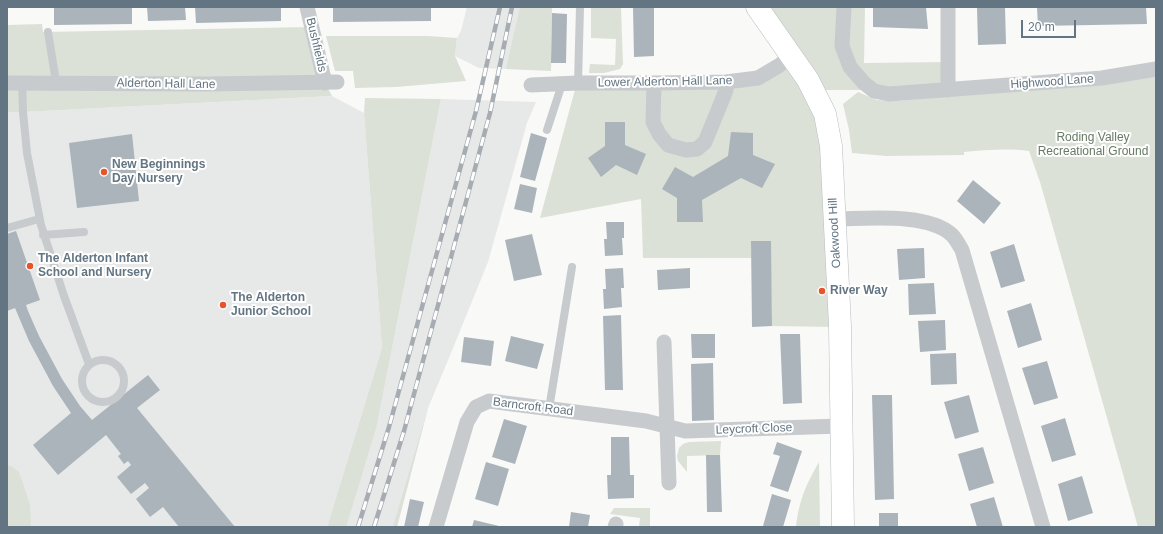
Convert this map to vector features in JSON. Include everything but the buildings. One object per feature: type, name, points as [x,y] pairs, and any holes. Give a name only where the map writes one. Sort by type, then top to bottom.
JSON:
[{"type":"street","name":"Bushfields","points":[[308,7],[311,27],[331,82]]},
{"type":"street","name":"Oakwood Hill","points":[[757,7],[808,80],[825,114],[831,146],[839,319],[843,527]]},
{"type":"street","name":"Highwood Lane","points":[[844,7],[842,46],[850,67],[864,83],[874,91],[889,94],[948,90],[1102,78],[1156,70]]},
{"type":"street","points":[[948,7],[948,90]]},
{"type":"street","name":"Lower Alderton Hall Lane","points":[[531,85],[578,83],[726,82],[758,78],[780,65],[791,55]]},
{"type":"street","name":"Alderton Hall Lane","points":[[7,83],[56,82],[207,84],[331,82]]},
{"type":"street","points":[[654,83],[653,122],[659,134],[668,145],[686,150],[697,149],[705,142],[726,90],[726,82]]},
{"type":"street","points":[[834,219],[909,219],[926,222],[940,227],[951,234],[962,250],[1043,527]]},
{"type":"street","points":[[664,342],[669,482]]},
{"type":"street","name":"Barncroft Road","points":[[436,527],[467,422],[476,407],[489,401],[646,420],[668,426]]},
{"type":"street","name":"Leycroft Close","points":[[668,426],[685,431],[841,426]]},
{"type":"lane","points":[[578,83],[580,7]]},
{"type":"lane","points":[[48,32],[56,82]]},
{"type":"lane","points":[[22,82],[27,153],[39,219],[64,296],[89,364]]},
{"type":"lane","points":[[547,130],[562,84]]},
{"type":"lane","points":[[7,228],[39,219]]},
{"type":"lane","points":[[43,235],[84,232]]},
{"type":"lane","points":[[549,409],[572,267]]},
{"type":"lane","points":[[96,360],[110,360],[121,369],[124,375],[124,383],[122,390],[112,401],[96,401],[84,392],[82,377],[84,370],[89,364],[96,360]]},
{"type":"shaded area","points":[[467,7],[548,7],[540,70],[479,68],[455,56],[457,38],[461,31]]},
{"type":"shaded area","name":"The Alderton Junior School","points":[[332,96],[364,113],[382,348],[327,527],[7,527],[7,112]]},
{"type":"shaded area","points":[[441,99],[536,102],[527,123],[488,262],[428,408],[397,527],[333,527],[377,425]]},
{"type":"green space","points":[[520,7],[552,7],[551,71],[506,69]]},
{"type":"green space","points":[[591,7],[621,7],[623,64],[620,69],[604,73],[589,73],[590,64],[615,65],[616,39],[591,38]]},
{"type":"green space","points":[[757,7],[865,7],[864,63],[948,62],[948,90],[813,90]]},
{"type":"green space","points":[[42,24],[43,32],[311,27],[325,83],[332,96],[7,112],[7,25]]},
{"type":"green space","points":[[326,36],[428,36],[457,38],[455,56],[466,81],[396,87],[355,88],[353,71],[335,71]]},
{"type":"green space","points":[[790,59],[822,115],[837,327],[772,326],[770,241],[751,241],[752,258],[643,258],[641,199],[540,218],[576,86],[650,86],[658,137],[700,151],[729,84]]},
{"type":"green space","name":"Roding Valley Recreational Ground","points":[[1156,75],[1156,527],[1138,527],[1040,182],[1029,151],[996,150],[964,152],[964,155],[886,156],[852,153],[849,130],[843,104],[858,92],[877,100],[898,101]]},
{"type":"green space","points":[[726,82],[697,149],[659,134],[654,83]]},
{"type":"green space","points":[[365,98],[441,99],[377,425],[346,527],[327,527],[382,348],[364,113]]},
{"type":"green space","points":[[428,408],[397,527],[393,527]]},
{"type":"green space","points":[[721,441],[720,455],[687,456],[687,472],[678,461],[677,456],[679,448],[683,444],[689,442]]},
{"type":"green space","points":[[819,462],[820,527],[796,527],[799,509],[804,493]]},
{"type":"green space","points":[[7,465],[19,472],[30,505],[31,527],[7,527]]},
{"type":"green space","points":[[614,508],[650,508],[650,527],[639,527],[640,518],[610,514]]},
{"type":"railway","points":[[358,527],[389,427],[476,111],[500,7]]},
{"type":"railway","points":[[374,527],[404,431],[490,113],[512,7]]},
{"type":"place","name":"New Beginnings Day Nursery","points":[[104,172]]},
{"type":"place","name":"The Alderton Infant School and Nursery","points":[[30,266]]},
{"type":"place","name":"River Way","points":[[822,291]]},
{"type":"place","name":"The Alderton Junior School","points":[[223,305]]}]
